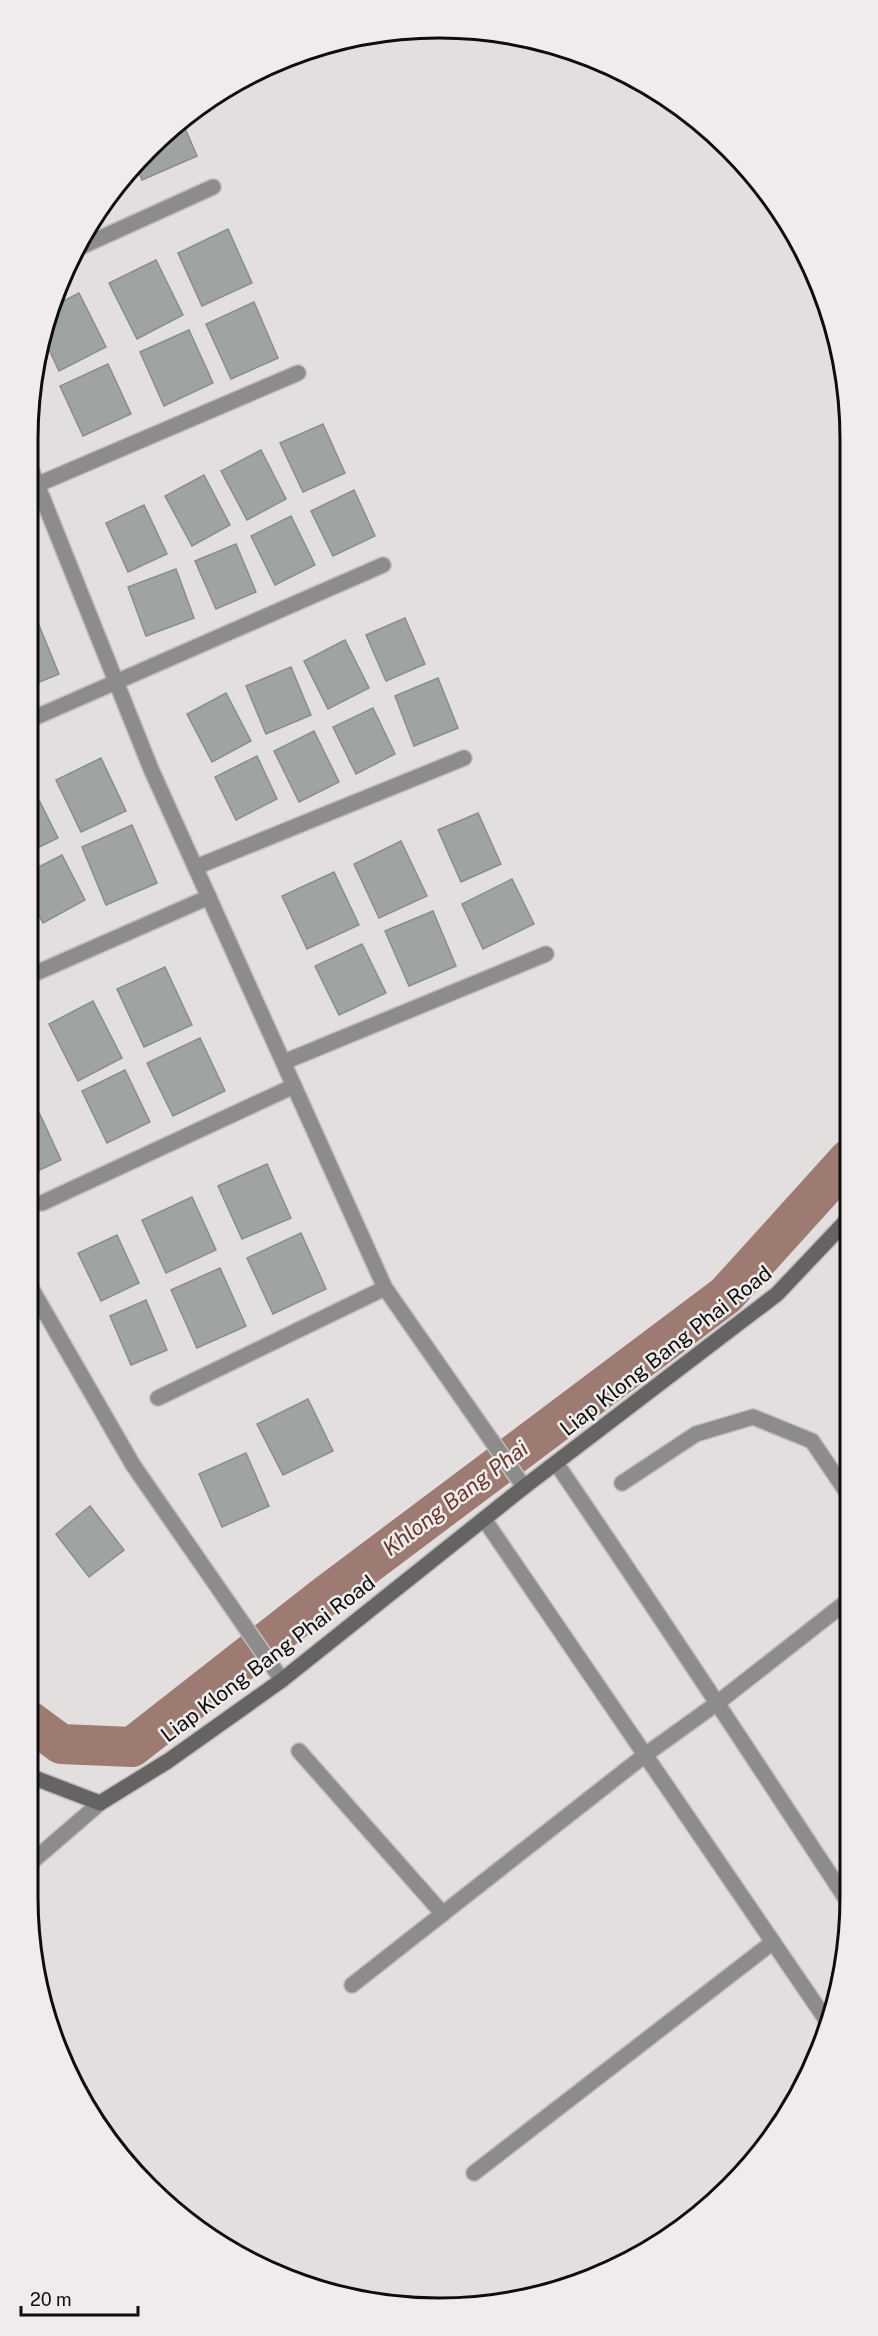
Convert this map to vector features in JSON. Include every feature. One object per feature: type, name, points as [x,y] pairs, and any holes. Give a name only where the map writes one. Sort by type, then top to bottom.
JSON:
[{"type":"street","points":[[88,244],[213,187]]},
{"type":"street","points":[[38,484],[298,373]]},
{"type":"street","points":[[38,501],[151,769],[385,1288],[524,1487]]},
{"type":"street","points":[[38,716],[383,565]]},
{"type":"street","points":[[196,867],[464,758]]},
{"type":"street","points":[[38,972],[209,897]]},
{"type":"street","points":[[284,1062],[546,954]]},
{"type":"street","points":[[42,1203],[294,1086]]},
{"type":"street","name":"Liap Klong Bang Phai Road","points":[[100,1803],[168,1761],[282,1680],[524,1487],[777,1294],[840,1231]]},
{"type":"street","points":[[158,1398],[385,1288]]},
{"type":"street","points":[[38,1300],[133,1464],[282,1680]]},
{"type":"street","points":[[622,1483],[696,1434],[753,1417],[812,1441],[840,1482]]},
{"type":"street","points":[[556,1463],[661,1617],[716,1704],[840,1882]]},
{"type":"street","points":[[484,1519],[823,2015]]},
{"type":"street","points":[[352,1985],[645,1755],[716,1704],[840,1607]]},
{"type":"street","points":[[299,1751],[443,1914]]},
{"type":"street","points":[[38,1779],[100,1803],[38,1857]]},
{"type":"street","points":[[474,2173],[773,1942]]},
{"type":"building","points":[[185,128],[197,156],[142,180],[139,172]]},
{"type":"building","points":[[228,229],[252,283],[202,306],[178,253]]},
{"type":"building","points":[[156,260],[183,315],[137,339],[109,283]]},
{"type":"building","points":[[79,293],[106,347],[59,371],[48,347],[62,302]]},
{"type":"building","points":[[254,302],[278,358],[231,379],[206,324]]},
{"type":"building","points":[[189,330],[213,383],[164,406],[140,352]]},
{"type":"building","points":[[108,364],[131,414],[83,436],[60,386]]},
{"type":"building","points":[[323,424],[345,473],[303,492],[280,443]]},
{"type":"building","points":[[261,450],[286,499],[247,520],[221,471]]},
{"type":"building","points":[[204,475],[230,525],[192,546],[165,496]]},
{"type":"building","points":[[354,490],[375,536],[333,556],[311,511]]},
{"type":"building","points":[[144,505],[167,554],[128,572],[106,523]]},
{"type":"building","points":[[291,516],[315,565],[275,585],[251,536]]},
{"type":"building","points":[[236,544],[256,592],[216,609],[195,561]]},
{"type":"building","points":[[176,569],[194,618],[146,636],[128,587]]},
{"type":"building","points":[[405,618],[425,664],[386,681],[366,635]]},
{"type":"building","points":[[38,623],[59,674],[38,683]]},
{"type":"building","points":[[345,640],[369,688],[328,709],[304,661]]},
{"type":"building","points":[[291,667],[311,715],[266,734],[246,686]]},
{"type":"building","points":[[438,678],[458,728],[414,746],[395,696]]},
{"type":"building","points":[[226,693],[251,741],[212,762],[187,714]]},
{"type":"building","points":[[373,708],[395,754],[356,774],[333,727]]},
{"type":"building","points":[[314,731],[339,782],[299,802],[274,751]]},
{"type":"building","points":[[257,756],[277,799],[236,820],[215,777]]},
{"type":"building","points":[[101,758],[126,811],[81,832],[56,780]]},
{"type":"building","points":[[38,798],[58,838],[38,848]]},
{"type":"building","points":[[478,813],[501,864],[461,882],[438,830]]},
{"type":"building","points":[[132,825],[157,883],[106,905],[82,847]]},
{"type":"building","points":[[401,841],[427,896],[379,918],[354,864]]},
{"type":"building","points":[[62,855],[85,900],[43,923],[38,914],[38,867]]},
{"type":"building","points":[[334,872],[359,925],[307,949],[282,896]]},
{"type":"building","points":[[512,879],[534,924],[483,949],[462,904]]},
{"type":"building","points":[[433,911],[456,966],[409,986],[385,931]]},
{"type":"building","points":[[362,944],[386,993],[339,1015],[315,966]]},
{"type":"building","points":[[165,967],[192,1025],[144,1047],[117,989]]},
{"type":"building","points":[[93,1001],[122,1058],[78,1081],[49,1024]]},
{"type":"building","points":[[200,1038],[225,1091],[173,1116],[147,1063]]},
{"type":"building","points":[[125,1070],[150,1122],[107,1143],[82,1091]]},
{"type":"building","points":[[38,1110],[61,1160],[38,1171]]},
{"type":"building","points":[[267,1164],[291,1218],[242,1239],[218,1186]]},
{"type":"building","points":[[192,1197],[216,1250],[166,1273],[142,1220]]},
{"type":"building","points":[[301,1233],[326,1289],[273,1314],[247,1258]]},
{"type":"building","points":[[117,1235],[139,1283],[101,1301],[78,1253]]},
{"type":"building","points":[[220,1268],[246,1326],[197,1348],[171,1290]]},
{"type":"building","points":[[146,1300],[167,1350],[131,1365],[110,1316]]},
{"type":"building","points":[[308,1399],[333,1451],[283,1475],[257,1424]]},
{"type":"building","points":[[246,1453],[269,1506],[222,1527],[199,1474]]},
{"type":"building","points":[[90,1506],[124,1550],[89,1577],[56,1534]]},
{"type":"waterway","name":"Khlong Bang Phai","points":[[38,1727],[61,1744],[132,1747],[325,1596],[726,1295],[840,1169]]}]
